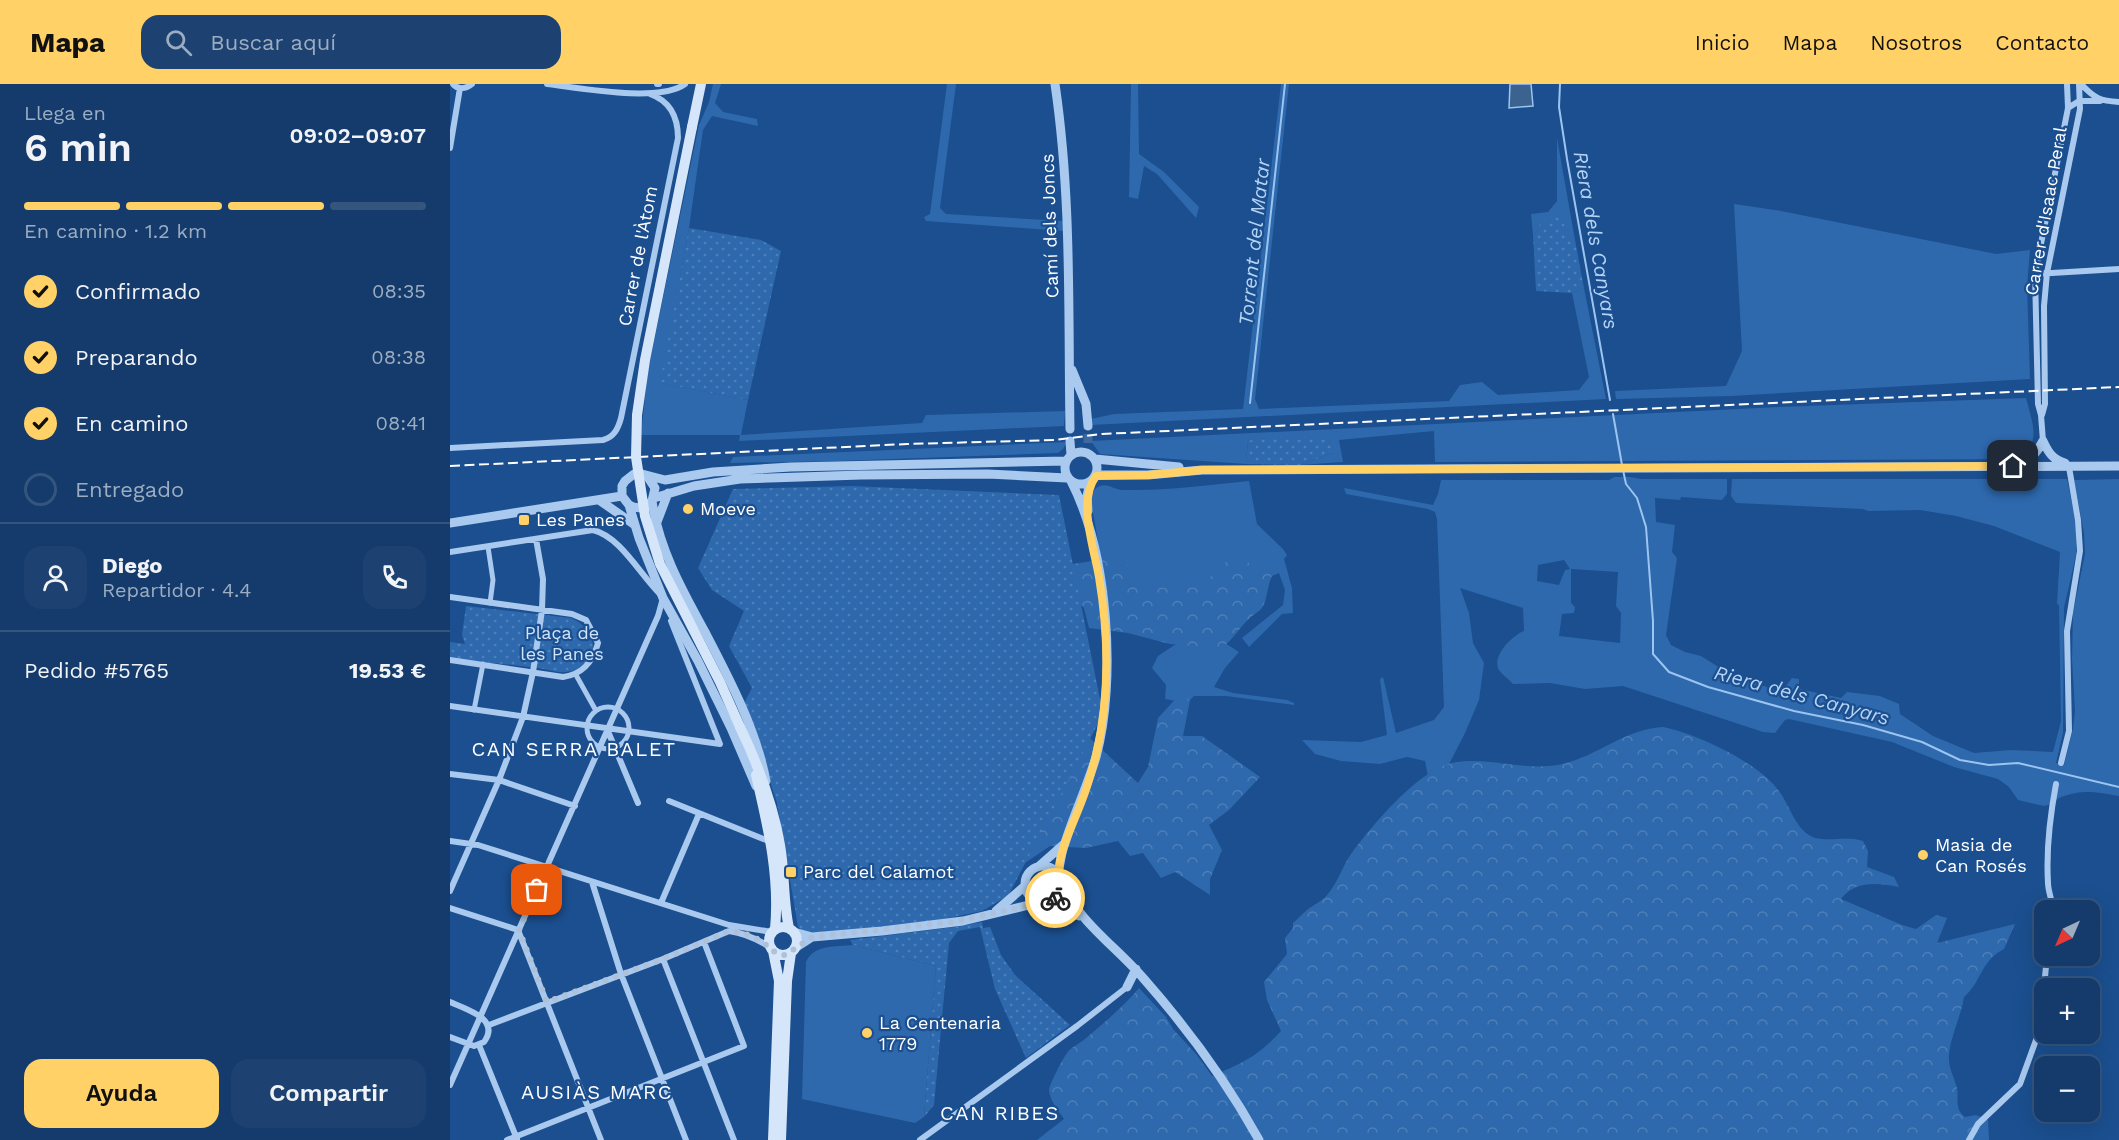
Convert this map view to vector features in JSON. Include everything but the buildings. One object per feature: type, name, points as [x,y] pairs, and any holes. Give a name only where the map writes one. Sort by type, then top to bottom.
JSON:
[{"type":"main road","points":[[701,84],[645,360],[637,415],[636,457],[645,516],[660,564],[740,727],[780,846],[791,930],[797,938],[787,981],[781,1140]]},
{"type":"main road","points":[[765,798],[777,896],[773,931],[769,939],[779,981],[773,1140]]},
{"type":"main road","points":[[773,931],[783,927],[791,930]]},
{"type":"main road","points":[[772,949],[782,955],[793,950]]},
{"type":"street","points":[[453,84],[460,88],[472,84]]},
{"type":"street","points":[[547,84],[646,94],[679,89],[685,84]]},
{"type":"street","name":"Camí dels Joncs","points":[[1055,84],[1064,150],[1068,218],[1071,429]]},
{"type":"street","name":"Carrer d'Isaac Peral","points":[[2043,441],[2038,404],[2035,274],[2068,108],[2067,84]]},
{"type":"street","points":[[2080,84],[2093,96],[2106,101]]},
{"type":"street","name":"Carrer d'Isaac Peral","points":[[2041,415],[2045,404],[2044,306],[2047,273],[2080,109],[2080,84]]},
{"type":"street","points":[[450,148],[460,88]]},
{"type":"street","name":"Carrer de l'Àtom","points":[[450,448],[603,440],[613,435],[619,426],[678,138],[675,116],[671,108],[665,101],[646,94]]},
{"type":"street","points":[[2068,108],[2079,101],[2119,102]]},
{"type":"street","points":[[2035,274],[2119,269]]},
{"type":"street","name":"Camí dels Joncs","points":[[1071,368],[1086,404],[1088,426]]},
{"type":"street","points":[[1070,388],[1086,404]]},
{"type":"street","points":[[791,930],[812,937],[953,922],[1043,902],[1056,897],[1060,892],[1064,844],[1082,801],[1096,755],[1107,676],[1104,608],[1089,529],[1080,498],[1065,470],[1070,441]]},
{"type":"street","points":[[2017,466],[2028,461],[2043,441]]},
{"type":"street","points":[[2043,441],[2049,453],[2057,461],[2072,466]]},
{"type":"street","points":[[1088,442],[1097,467],[1087,496],[1089,529]]},
{"type":"street","points":[[765,798],[698,661],[663,598],[628,505],[622,496],[622,486],[629,477],[634,474],[664,480],[713,472],[791,467],[1068,458],[1081,452],[1092,457],[1202,470]]},
{"type":"street","points":[[2061,763],[2069,731],[2067,631],[2080,551],[2072,466]]},
{"type":"street","points":[[628,505],[644,507],[668,493],[694,486],[740,479],[772,478],[988,474],[1069,479],[1083,484],[1093,479],[1202,470],[2119,466]]},
{"type":"street","points":[[647,477],[655,488],[653,500],[657,523],[668,562],[741,707],[764,769],[765,798]]},
{"type":"street","points":[[657,523],[668,493]]},
{"type":"street","points":[[450,523],[622,496]]},
{"type":"street","points":[[599,500],[635,525]]},
{"type":"street","points":[[450,552],[593,530],[601,532],[615,542],[663,598],[720,744],[450,706]]},
{"type":"street","points":[[450,891],[499,780],[523,717],[533,672],[542,610],[543,579],[536,539]]},
{"type":"street","points":[[488,547],[494,580],[490,603]]},
{"type":"street","points":[[638,570],[647,574],[666,566],[668,562]]},
{"type":"street","points":[[450,597],[572,614],[586,620],[598,643],[592,661],[576,675],[563,676],[450,660]]},
{"type":"street","points":[[450,1085],[658,616],[663,598]]},
{"type":"street","points":[[474,710],[483,664]]},
{"type":"street","points":[[576,675],[595,709]]},
{"type":"street","points":[[604,706],[617,707],[628,720],[628,732],[624,741],[615,748],[599,748],[590,739],[587,726],[590,714],[595,709],[604,706]]},
{"type":"street","points":[[607,729],[638,803]]},
{"type":"street","points":[[450,774],[499,780],[574,806]]},
{"type":"street","points":[[2052,900],[2048,884],[2050,816],[2056,784]]},
{"type":"street","points":[[669,801],[771,843]]},
{"type":"street","points":[[661,903],[699,814]]},
{"type":"street","points":[[450,841],[471,843],[661,903],[755,938],[772,949]]},
{"type":"street","points":[[1064,844],[1028,874],[1026,885],[1030,897],[1064,907],[1083,918]]},
{"type":"street","points":[[1038,867],[1049,867],[1060,878],[1070,901],[1083,918],[1136,969],[1184,1026],[1215,1067],[1259,1140]]},
{"type":"street","points":[[592,882],[621,974],[686,1140]]},
{"type":"street","points":[[995,912],[1026,885]]},
{"type":"street","points":[[450,908],[519,930]]},
{"type":"street","points":[[489,1025],[663,959],[704,942],[729,928],[773,931]]},
{"type":"street","points":[[519,930],[601,1140]]},
{"type":"street","points":[[793,950],[812,937]]},
{"type":"street","points":[[507,1140],[744,1046],[704,942]]},
{"type":"street","points":[[663,959],[734,1140]]},
{"type":"street","points":[[1969,1140],[1978,1124],[2020,1084],[2040,1029],[2046,966]]},
{"type":"street","points":[[1127,987],[1136,969]]},
{"type":"street","points":[[920,1140],[1127,987],[1145,980]]},
{"type":"street","points":[[450,1002],[480,1016],[489,1025],[488,1037],[479,1045],[468,1045],[450,1036]]},
{"type":"street","points":[[479,1045],[516,1138]]},
{"type":"green space","points":[[713,84],[721,84],[715,103],[723,112],[757,119],[758,126],[712,116],[703,130],[689,228],[661,383],[748,400],[741,435],[922,423],[926,415],[1065,411],[1064,426],[739,441],[740,435],[641,435],[648,370],[699,125],[709,102]]},
{"type":"green space","points":[[947,84],[956,84],[940,208],[946,214],[1063,221],[1063,231],[926,221],[924,217],[930,214]]},
{"type":"green space","points":[[1131,84],[1138,84],[1139,154],[1164,172],[1199,207],[1196,218],[1157,174],[1144,166],[1138,199],[1129,197]]},
{"type":"green space","points":[[1281,84],[1289,84],[1255,399],[1259,409],[1449,401],[1460,385],[1482,382],[1498,395],[1579,390],[1589,377],[1572,293],[1584,288],[1606,399],[1091,425],[1091,419],[1114,414],[1243,409]]},
{"type":"green space","points":[[1557,138],[1575,240],[1538,230],[1533,235],[1531,214],[1548,212],[1557,201]]},
{"type":"green space","points":[[1734,204],[1781,211],[1996,254],[2030,250],[2027,286],[2030,379],[1731,396],[1616,399],[1615,391],[1726,386],[1742,351]]},
{"type":"green space","points":[[1562,216],[1569,240],[1575,240],[1584,288],[1572,293],[1536,291],[1533,235],[1538,230],[1541,221]]},
{"type":"green space","points":[[689,228],[761,240],[781,251],[748,400],[660,383]]},
{"type":"green space","points":[[2026,398],[2033,425],[2033,441],[2023,454],[2014,459],[1435,462],[1434,431],[1339,440],[1343,462],[1300,465],[1335,452],[1248,441],[1246,464],[1100,454],[1091,441],[1779,407]]},
{"type":"green space","points":[[1271,436],[1333,436],[1335,452],[1300,465],[1246,464],[1248,441]]},
{"type":"green space","points":[[1067,442],[1058,453],[730,463],[733,457]]},
{"type":"green space","points":[[1614,477],[1727,479],[1727,494],[1722,500],[1655,498],[1656,522],[1675,525],[1672,552],[1677,558],[1666,635],[1671,645],[1701,656],[1728,673],[1781,692],[1792,678],[1799,679],[1799,689],[1841,698],[1847,692],[1880,696],[1899,704],[1900,714],[1933,736],[1974,753],[2011,750],[2053,752],[2061,721],[2059,605],[2057,604],[2060,552],[1994,526],[1920,510],[1868,511],[1736,503],[1731,496],[1732,479],[2067,479],[2077,527],[2076,555],[2064,608],[2063,733],[2056,763],[2064,765],[2075,711],[2072,659],[2073,613],[2085,554],[2084,533],[2074,480],[2119,479],[2119,796],[2083,792],[2061,797],[2044,806],[2018,800],[2009,787],[1998,779],[1954,767],[1892,742],[1789,719],[1785,720],[1775,733],[1763,732],[1623,686],[1585,689],[1550,683],[1513,684],[1502,674],[1497,664],[1504,647],[1524,631],[1523,608],[1460,588],[1469,613],[1473,643],[1484,663],[1479,700],[1443,776],[1429,782],[1425,761],[1407,757],[1380,764],[1341,761],[1315,754],[1302,740],[1361,742],[1387,735],[1380,679],[1383,677],[1396,733],[1434,720],[1444,707],[1435,512],[1346,494],[1344,488],[1433,505],[1441,480],[1609,480]],"holes":[[[1564,560],[1570,569],[1565,570],[1559,585],[1537,581],[1538,565]],[[1571,569],[1618,572],[1616,606],[1621,613],[1620,643],[1559,636],[1562,614],[1574,613],[1575,607],[1571,603]]]},
{"type":"green space","points":[[1249,481],[1257,524],[1287,555],[1284,559],[1292,588],[1293,613],[1282,614],[1249,647],[1242,638],[1283,605],[1285,590],[1279,573],[1268,578],[1178,591],[1153,588],[1102,564],[1091,501],[1096,488],[1106,485],[1123,490],[1155,490]]},
{"type":"green space","points":[[852,486],[1059,495],[1103,714],[1008,896],[982,911],[925,923],[816,933],[805,932],[798,927],[777,803],[743,705],[752,688],[729,646],[744,611],[712,590],[698,568],[733,489]]},
{"type":"green space","points":[[1121,557],[1137,580],[1163,588],[1190,588],[1207,583],[1216,569],[1231,561],[1246,562],[1272,576],[1262,608],[1217,650],[1170,644],[1128,633],[1089,628],[1084,608],[1079,603],[1072,564]]},
{"type":"green space","name":"Plaça de les Panes","points":[[466,606],[571,618],[588,632],[592,641],[591,658],[577,670],[563,672],[450,659],[450,642],[465,644],[462,635]]},
{"type":"green space","points":[[1179,642],[1225,643],[1239,652],[1225,668],[1214,687],[1233,693],[1287,700],[1294,705],[1226,696],[1194,696],[1187,703],[1165,699],[1166,685],[1152,668],[1158,656]]},
{"type":"green space","points":[[1181,693],[1190,700],[1183,736],[1202,736],[1260,777],[1229,810],[1209,825],[1222,850],[1210,879],[1210,895],[1175,872],[1161,878],[1143,853],[1130,856],[1118,841],[1086,848],[1050,846],[1016,869],[1084,733],[1138,783],[1148,767],[1158,718]]},
{"type":"green space","points":[[1663,727],[1711,743],[1745,761],[1772,783],[1781,794],[1796,822],[1814,838],[1863,841],[1868,851],[1867,867],[1894,877],[1899,887],[1867,884],[1853,889],[1841,899],[1916,929],[1936,915],[1947,918],[1937,943],[2015,924],[2004,949],[1990,959],[1964,997],[1949,1056],[1949,1064],[1957,1088],[1959,1111],[1965,1117],[1976,1115],[1988,1120],[1989,1140],[1037,1140],[1064,1119],[1053,1102],[1049,1090],[1065,1056],[1113,1015],[1139,988],[1166,1017],[1173,1029],[1212,1076],[1250,1058],[1273,1040],[1281,1031],[1267,1000],[1264,982],[1287,954],[1285,938],[1293,928],[1293,923],[1326,896],[1335,885],[1351,854],[1370,829],[1396,801],[1425,776],[1452,763],[1465,761],[1531,766],[1557,765],[1584,757],[1635,733]]},
{"type":"green space","points":[[982,922],[983,928],[990,927],[1001,955],[1015,975],[1070,1025],[1026,1058],[995,989],[980,927],[958,931],[949,943],[934,1105],[924,1117],[936,966],[853,945],[850,940]]},
{"type":"green space","name":"La Centenaria 1779","points":[[853,945],[936,966],[924,1117],[915,1123],[802,1099],[806,962],[814,952],[820,949]]},
{"type":"shaded area","points":[[1510,84],[1531,84],[1533,106],[1509,108]]},
{"type":"waterway","name":"Torrent del Matar","points":[[1250,403],[1285,84]]},
{"type":"waterway","name":"Riera dels Canyars","points":[[1560,84],[1559,107],[1567,159],[1610,400]]},
{"type":"waterway","name":"Riera dels Canyars","points":[[1613,414],[1622,465]]},
{"type":"waterway","name":"Riera dels Canyars","points":[[1623,470],[1626,484],[1637,498],[1646,527],[1653,621],[1653,654],[1669,672],[1708,687],[1794,711],[1863,725],[1922,742],[1960,760],[1989,765],[2018,763],[2119,787]]},
{"type":"tunnel","points":[[1088,426],[1088,443]]},
{"type":"railway","points":[[450,466],[907,444],[1054,440],[1102,434],[2119,387]]},
{"type":"way so far","points":[[537,890],[519,930],[547,1002],[663,959],[729,931],[755,938],[777,954],[785,955],[812,937],[963,921],[1055,898]]},
{"type":"place","name":"Moeve","points":[[688,509]]},
{"type":"place","name":"Les Panes","points":[[524,520]]},
{"type":"place","name":"Masia de Can Rosés","points":[[1923,855]]},
{"type":"place","name":"Parc del Calamot","points":[[791,872]]},
{"type":"place","name":"La Centenaria 1779","points":[[867,1033]]},
{"type":"district","name":"CAN SERRA BALET","points":[[574,749]]},
{"type":"district","name":"AUSIÀS MARC","points":[[597,1092]]},
{"type":"district","name":"CAN RIBES","points":[[1000,1113]]},
{"type":"route","points":[[1055,898],[1060,892],[1061,881],[1058,874],[1064,844],[1082,801],[1096,755],[1107,676],[1104,608],[1089,529],[1087,496],[1090,482],[1096,476],[1148,475],[1202,470],[2013,466]]}]
